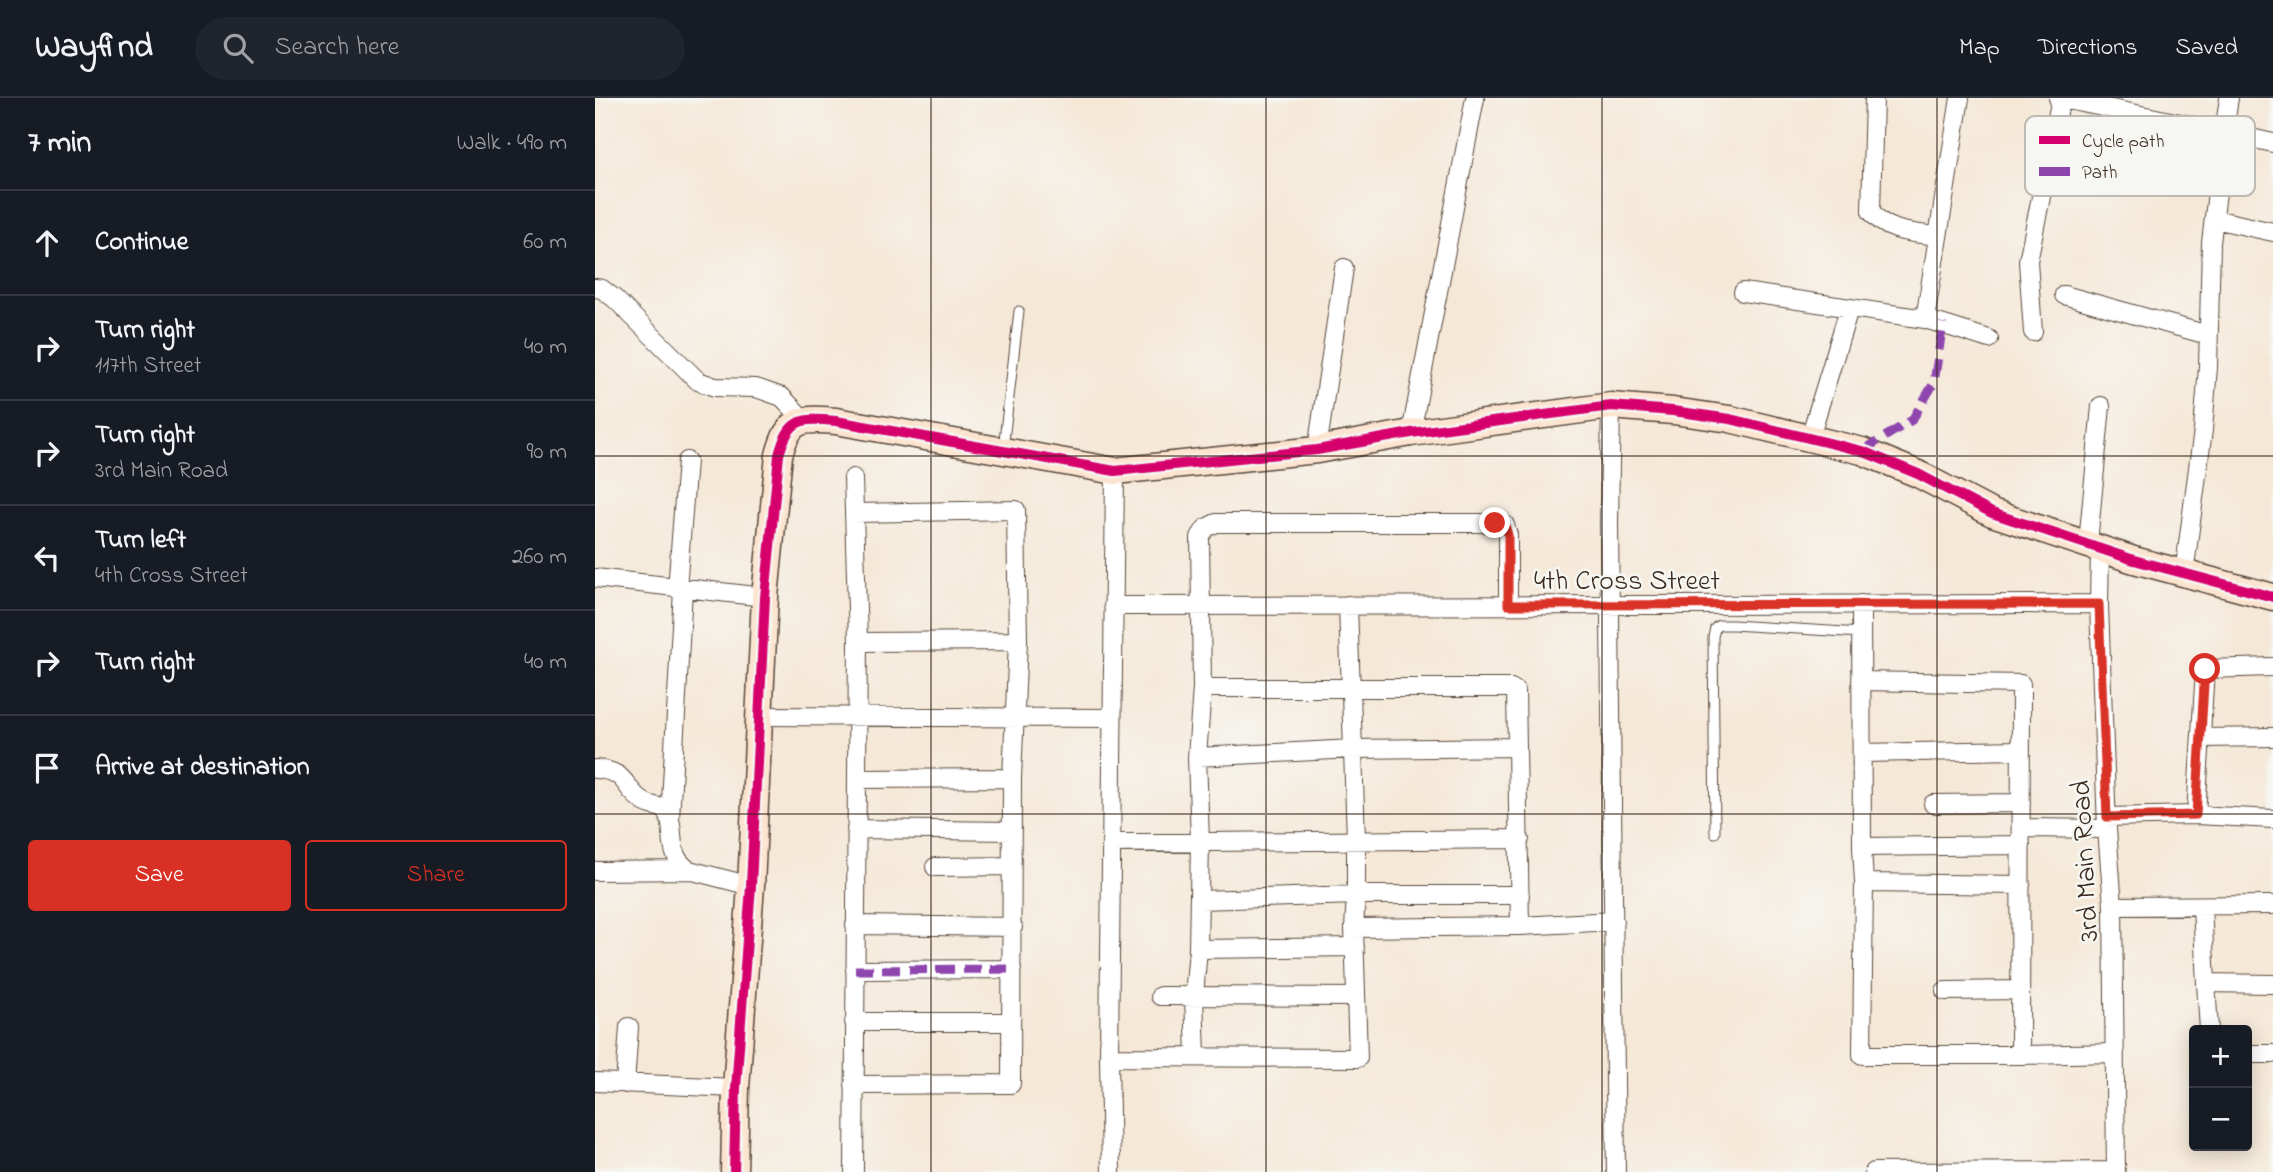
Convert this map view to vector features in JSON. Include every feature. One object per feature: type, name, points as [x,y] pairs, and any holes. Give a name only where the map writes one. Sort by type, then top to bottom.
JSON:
[{"type":"street","points":[[1411,433],[1475,98]]},
{"type":"street","points":[[1874,98],[1871,211],[1878,221],[1891,228],[1937,236]]},
{"type":"street","points":[[1925,319],[1961,98]]},
{"type":"street","points":[[2056,116],[2060,98],[2147,116]]},
{"type":"street","points":[[2226,116],[2229,98]]},
{"type":"street","points":[[2255,139],[2273,143]]},
{"type":"street","points":[[2033,332],[2028,261],[2041,196]]},
{"type":"street","points":[[2184,574],[2203,430],[2211,243],[2217,196]]},
{"type":"street","points":[[2214,219],[2273,232]]},
{"type":"street","points":[[1317,450],[1344,268]]},
{"type":"street","points":[[595,288],[602,289],[615,299],[698,382],[715,387],[756,387],[782,397],[804,420]]},
{"type":"street","points":[[1743,292],[1925,319],[1989,339]]},
{"type":"street","points":[[2064,295],[2208,335]]},
{"type":"street","points":[[1810,437],[1849,309]]},
{"type":"street","name":"3rd Main Road","points":[[2101,406],[2094,546],[2113,906],[2116,1171]]},
{"type":"street","points":[[1611,407],[1609,523],[1612,605],[1616,1172]]},
{"type":"street","points":[[734,1172],[736,1088],[751,886],[765,597],[779,455],[785,436],[795,423],[804,420],[835,421],[1115,471],[1317,450],[1411,433],[1611,407],[1673,411],[1730,419],[1862,451],[1918,474],[1992,513],[2134,560],[2273,597]]},
{"type":"street","points":[[687,461],[670,819],[674,852],[681,864],[689,870]]},
{"type":"street","points":[[1111,1172],[1109,1057],[1115,471]]},
{"type":"street","points":[[853,478],[858,642],[854,1172]]},
{"type":"street","points":[[854,513],[1017,510],[1018,641],[1012,778],[1011,1084],[854,1085]]},
{"type":"street","points":[[1196,1057],[1194,996],[1198,949],[1200,841],[1197,757],[1202,688],[1200,537],[1206,528],[1216,523],[1505,525],[1508,535],[1508,605]]},
{"type":"street","points":[[597,576],[680,589],[765,597]]},
{"type":"street","points":[[1861,604],[1864,883],[1862,1055],[2115,1053]]},
{"type":"street","name":"4th Cross Street","points":[[1113,606],[2099,604]]},
{"type":"street","points":[[1109,1057],[1358,1058],[1354,928],[1356,839],[1348,605]]},
{"type":"street","points":[[858,642],[1018,641]]},
{"type":"street","points":[[2196,815],[2205,669],[2273,667]]},
{"type":"street","points":[[1861,681],[2021,684],[2020,1055]]},
{"type":"street","points":[[1202,688],[1511,688],[1515,691],[1520,926]]},
{"type":"street","points":[[759,716],[1112,718]]},
{"type":"street","points":[[2202,738],[2273,737]]},
{"type":"street","points":[[1197,757],[1353,749],[1517,747]]},
{"type":"street","points":[[1862,753],[2021,750]]},
{"type":"street","points":[[595,769],[614,772],[626,781],[642,801],[665,809],[670,819]]},
{"type":"street","points":[[857,779],[1012,778]]},
{"type":"street","points":[[1933,804],[2021,803]]},
{"type":"street","points":[[1862,847],[2021,836],[2107,823],[2196,815],[2273,819]]},
{"type":"street","points":[[856,829],[1012,831]]},
{"type":"street","points":[[1111,843],[1520,839]]},
{"type":"street","points":[[935,867],[1012,866]]},
{"type":"street","points":[[595,871],[689,870],[751,886]]},
{"type":"street","points":[[1864,883],[2021,885]]},
{"type":"street","points":[[1199,900],[1356,895],[1520,895]]},
{"type":"street","points":[[2113,906],[2273,905]]},
{"type":"street","points":[[2202,906],[2209,1025]]},
{"type":"street","points":[[1354,928],[1520,926],[1614,921]]},
{"type":"street","points":[[855,925],[1013,927]]},
{"type":"street","points":[[1198,949],[1355,947]]},
{"type":"street","points":[[855,970],[1012,969]]},
{"type":"street","points":[[2206,983],[2273,984]]},
{"type":"street","points":[[1945,991],[2020,990]]},
{"type":"street","points":[[1160,996],[1356,997]]},
{"type":"street","points":[[854,1022],[1010,1022]]},
{"type":"street","points":[[625,1084],[629,1027]]},
{"type":"street","points":[[2252,1054],[2273,1054]]},
{"type":"street","points":[[595,1083],[736,1088]]},
{"type":"street","points":[[1874,1172],[2116,1171]]},
{"type":"lane","points":[[1003,451],[1019,311]]},
{"type":"lane","points":[[1715,833],[1715,628],[1725,625],[1861,633]]},
{"type":"marked path","points":[[1862,451],[1912,420],[1934,383],[1943,323]]},
{"type":"marked path","points":[[855,970],[1012,969]]},
{"type":"cycle path","points":[[734,1172],[736,1088],[751,886],[765,597],[779,455],[787,434],[798,423],[813,420],[836,421],[1115,471],[1317,450],[1411,433],[1611,406],[1673,411],[1730,419],[1862,451],[1918,474],[1992,513],[2134,560],[2273,597]]},
{"type":"route","points":[[1495,523],[1505,525],[1508,535],[1508,605],[2099,604],[2107,817],[2196,815],[2205,669]]}]
